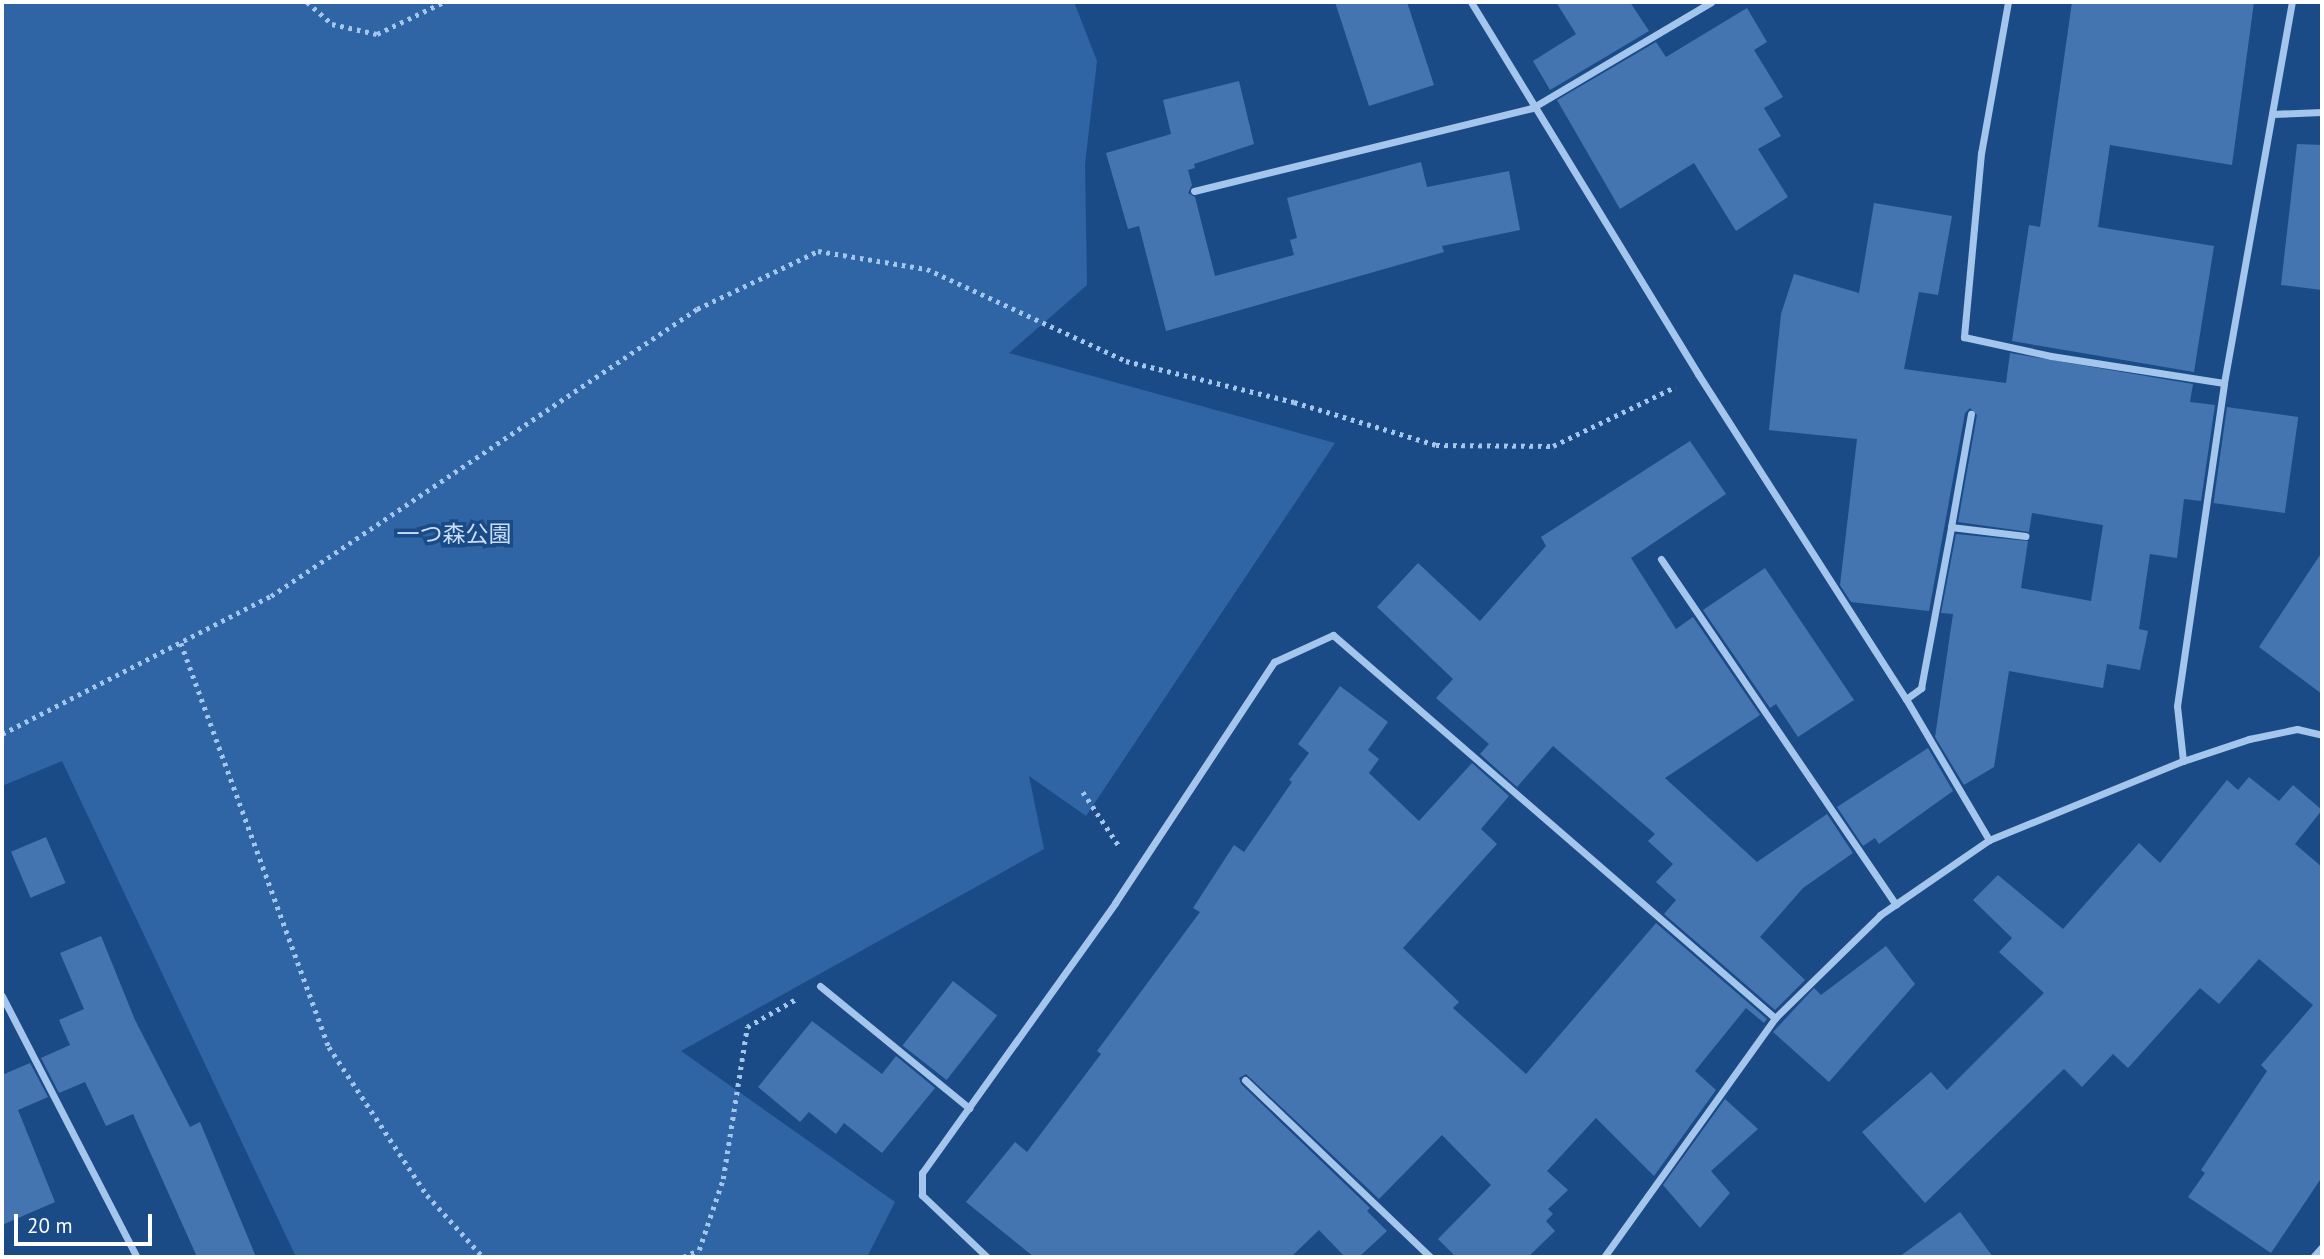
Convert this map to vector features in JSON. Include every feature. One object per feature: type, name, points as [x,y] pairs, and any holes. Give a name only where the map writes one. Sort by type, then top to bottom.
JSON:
[{"type":"street","points":[[1471,2],[1532,108],[1698,374],[1906,699],[1989,841]]},
{"type":"street","points":[[1194,191],[1532,108],[1711,2]]},
{"type":"street","points":[[2008,2],[1981,153],[1965,337],[2051,356],[2224,383]]},
{"type":"street","points":[[2183,761],[2176,706],[2224,383],[2292,2]]},
{"type":"street","points":[[2272,114],[2322,112]]},
{"type":"street","points":[[1906,699],[1921,688],[1971,414]]},
{"type":"street","points":[[1951,527],[2025,536]]},
{"type":"street","points":[[1661,559],[1896,905]]},
{"type":"street","points":[[987,1257],[922,1195],[922,1173],[1138,869],[1274,662],[1333,635],[1775,1018]]},
{"type":"street","points":[[1604,1257],[1775,1018],[1896,905],[1989,841],[2183,761],[2249,739],[2297,729],[2322,735]]},
{"type":"street","points":[[820,986],[969,1108]]},
{"type":"street","points":[[2,996],[137,1257]]},
{"type":"street","points":[[1245,1080],[1430,1257]]},
{"type":"street","points":[[2313,1257],[2322,1247]]},
{"type":"path","points":[[307,2],[332,24],[377,34],[443,2]]},
{"type":"path","points":[[2,734],[271,597],[697,309],[818,251],[927,269],[1126,361],[1294,402],[1436,445],[1553,446],[1622,416],[1698,374]]},
{"type":"path","points":[[181,643],[329,1047],[427,1195],[483,1257]]},
{"type":"path","points":[[1083,792],[1138,869]]},
{"type":"path","points":[[683,1257],[699,1250],[723,1179],[747,1027],[820,986]]},
{"type":"green space","name":"一つ森公園","points":[[2,2],[1074,2],[1097,61],[1085,164],[1087,285],[1009,353],[1335,443],[1086,816],[1029,776],[1044,849],[681,1051],[895,1202],[867,1257],[296,1257],[62,761],[2,786]]},
{"type":"building","points":[[1335,2],[1407,2],[1434,85],[1369,106]]},
{"type":"building","points":[[1556,2],[1630,2],[1649,31],[1550,90],[1533,61],[1576,34]]},
{"type":"building","points":[[2072,2],[2254,2],[2232,165],[2110,145],[2098,227],[2214,246],[2194,372],[2012,341],[2029,225],[2040,227]]},
{"type":"building","points":[[1747,8],[1767,42],[1754,50],[1783,97],[1764,108],[1781,136],[1758,149],[1788,197],[1736,231],[1694,163],[1620,209],[1557,100],[1656,42],[1666,57]]},
{"type":"building","points":[[1239,81],[1254,144],[1194,164],[1195,168],[1188,170],[1192,185],[1188,193],[1195,197],[1215,276],[1294,255],[1290,240],[1297,238],[1287,198],[1421,162],[1427,187],[1509,171],[1520,230],[1442,246],[1444,252],[1166,331],[1139,226],[1128,229],[1106,153],[1171,134],[1163,100]]},
{"type":"building","points":[[2297,144],[2322,145],[2322,290],[2281,285]]},
{"type":"building","points":[[1874,203],[1952,216],[1938,295],[1919,292],[1904,369],[2006,383],[2010,353],[2193,384],[2190,402],[2215,405],[2201,501],[2184,499],[2177,558],[2150,554],[2139,629],[2148,631],[2140,670],[2107,664],[2103,688],[2009,671],[1994,767],[1964,785],[1935,737],[1953,614],[1941,613],[1956,534],[2028,541],[2021,588],[2091,601],[2103,525],[2032,513],[2029,532],[1958,522],[1977,415],[1970,408],[1965,413],[1929,611],[1851,602],[1840,585],[1857,439],[1769,430],[1781,314],[1794,274],[1859,293]]},
{"type":"building","points":[[2227,407],[2298,417],[2285,513],[2214,503]]},
{"type":"building","points":[[1690,441],[1726,494],[1631,558],[1676,629],[1693,617],[1760,715],[1665,778],[1757,862],[1827,814],[1853,853],[1803,888],[1760,937],[1805,980],[1775,1010],[1664,914],[1676,900],[1656,882],[1673,864],[1648,841],[1655,834],[1553,746],[1517,787],[1480,754],[1489,744],[1436,698],[1453,679],[1377,607],[1418,563],[1480,621],[1546,546],[1541,537]]},
{"type":"building","points":[[2322,552],[2322,694],[2259,647]]},
{"type":"building","points":[[1765,568],[1854,700],[1798,737],[1776,704],[1770,708],[1703,610]]},
{"type":"building","points":[[1340,686],[1388,722],[1368,750],[1379,759],[1369,773],[1419,821],[1472,763],[1509,796],[1481,829],[1497,844],[1403,948],[1459,1002],[1453,1008],[1526,1074],[1656,923],[1767,1019],[1764,1023],[1746,1008],[1695,1071],[1716,1090],[1654,1176],[1596,1118],[1547,1171],[1568,1190],[1548,1209],[1553,1214],[1546,1221],[1555,1231],[1528,1257],[1456,1257],[1438,1239],[1491,1185],[1442,1135],[1379,1199],[1246,1074],[1239,1078],[1241,1084],[1370,1208],[1367,1211],[1387,1231],[1359,1257],[1345,1257],[1319,1230],[1291,1257],[1034,1257],[966,1202],[1015,1142],[1027,1152],[1101,1054],[1097,1051],[1200,912],[1193,908],[1234,845],[1244,852],[1292,782],[1289,780],[1309,753],[1298,744]]},
{"type":"building","points":[[1928,748],[1953,791],[1879,844],[1875,838],[1863,846],[1837,807]]},
{"type":"building","points":[[2249,777],[2279,801],[2293,785],[2322,810],[2295,844],[2322,867],[2322,1177],[2271,1253],[2188,1197],[2205,1173],[2201,1170],[2267,1071],[2261,1065],[2313,1005],[2259,959],[2219,1004],[2200,988],[2128,1068],[2113,1054],[2082,1087],[2064,1069],[1925,1203],[1862,1132],[1931,1072],[1947,1090],[2044,993],[1999,952],[2012,938],[1973,900],[1998,875],[2063,929],[2139,843],[2160,863],[2227,780],[2238,790]]},
{"type":"building","points":[[46,837],[66,883],[31,898],[11,852]]},
{"type":"building","points":[[101,936],[135,1020],[190,1127],[200,1122],[256,1257],[197,1257],[133,1114],[106,1126],[85,1082],[59,1093],[41,1058],[70,1045],[59,1020],[84,1009],[60,953]]},
{"type":"building","points":[[1886,946],[1915,984],[1829,1082],[1773,1032],[1814,988],[1821,995]]},
{"type":"building","points":[[953,981],[997,1015],[947,1080],[903,1046]]},
{"type":"building","points":[[812,1021],[882,1074],[896,1056],[935,1088],[882,1153],[844,1123],[836,1134],[809,1112],[800,1122],[758,1087]]},
{"type":"building","points":[[30,1063],[48,1097],[18,1110],[55,1202],[2,1225],[2,1075]]},
{"type":"building","points":[[1725,1099],[1758,1129],[1711,1171],[1730,1193],[1700,1228],[1663,1185]]},
{"type":"building","points":[[1960,1212],[1993,1257],[1899,1257]]}]
